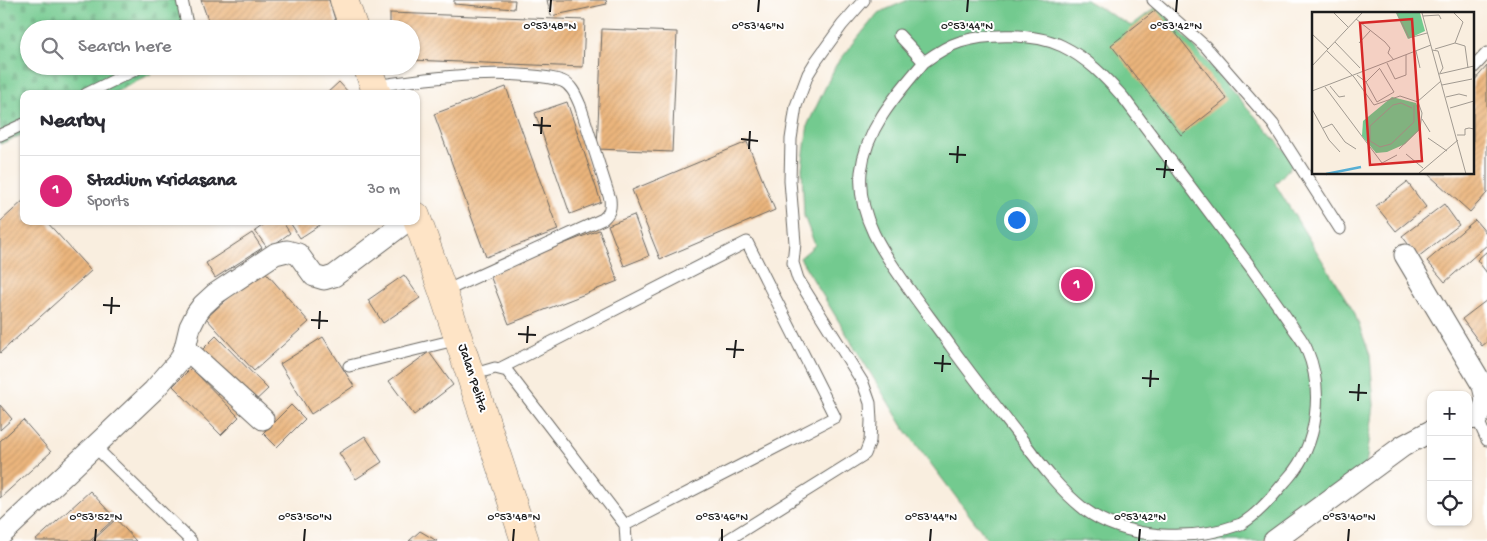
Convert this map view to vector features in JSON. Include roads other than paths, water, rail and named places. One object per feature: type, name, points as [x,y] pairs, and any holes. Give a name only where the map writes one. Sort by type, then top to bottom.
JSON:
[{"type":"street","points":[[344,0],[351,20]]},
{"type":"street","points":[[0,536],[154,390],[180,360],[190,327],[203,305],[215,294],[275,254],[287,251],[298,254],[314,276],[324,279],[334,276],[402,225]]},
{"type":"street","name":"Jalan Pelita","points":[[419,225],[459,339],[525,541]]},
{"type":"street","points":[[1405,255],[1483,386],[1486,398],[1483,410],[1472,418]]},
{"type":"street","points":[[185,348],[263,419]]},
{"type":"street","points":[[1274,541],[1403,446],[1427,433]]},
{"type":"lane","points":[[182,0],[186,20]]},
{"type":"lane","points":[[1153,0],[1205,46],[1273,124],[1340,229]]},
{"type":"lane","points":[[726,541],[865,454],[870,441],[870,403],[863,383],[798,279],[793,263],[795,243],[790,181],[792,123],[808,74],[842,24],[867,2]]},
{"type":"lane","points":[[899,35],[924,62]]},
{"type":"lane","points":[[988,37],[1032,37],[1060,45],[1078,55],[1102,73],[1124,97],[1282,310],[1307,348],[1314,372],[1316,396],[1314,422],[1310,444],[1300,465],[1268,501],[1244,522],[1217,534],[1170,539],[1119,528],[1084,509],[1048,473],[971,374],[886,256],[874,235],[866,215],[861,174],[872,132],[885,111],[924,62],[939,51],[960,42],[988,37]]},
{"type":"lane","points":[[1474,67],[1487,54]]},
{"type":"lane","points":[[373,82],[497,73],[534,76],[562,81],[573,90],[580,105],[610,199],[611,207],[608,214],[443,292]]},
{"type":"lane","points":[[94,90],[125,75]]},
{"type":"lane","points":[[0,135],[20,126]]},
{"type":"lane","points":[[501,368],[747,242],[836,417],[625,525]]},
{"type":"lane","points":[[349,366],[459,339]]},
{"type":"lane","points":[[471,375],[495,368],[507,371],[625,525],[626,541]]},
{"type":"lane","points":[[1472,418],[1487,440]]},
{"type":"lane","points":[[94,446],[191,541]]},
{"type":"place","name":"Stadium Kridasana","points":[[1077,285]]}]
